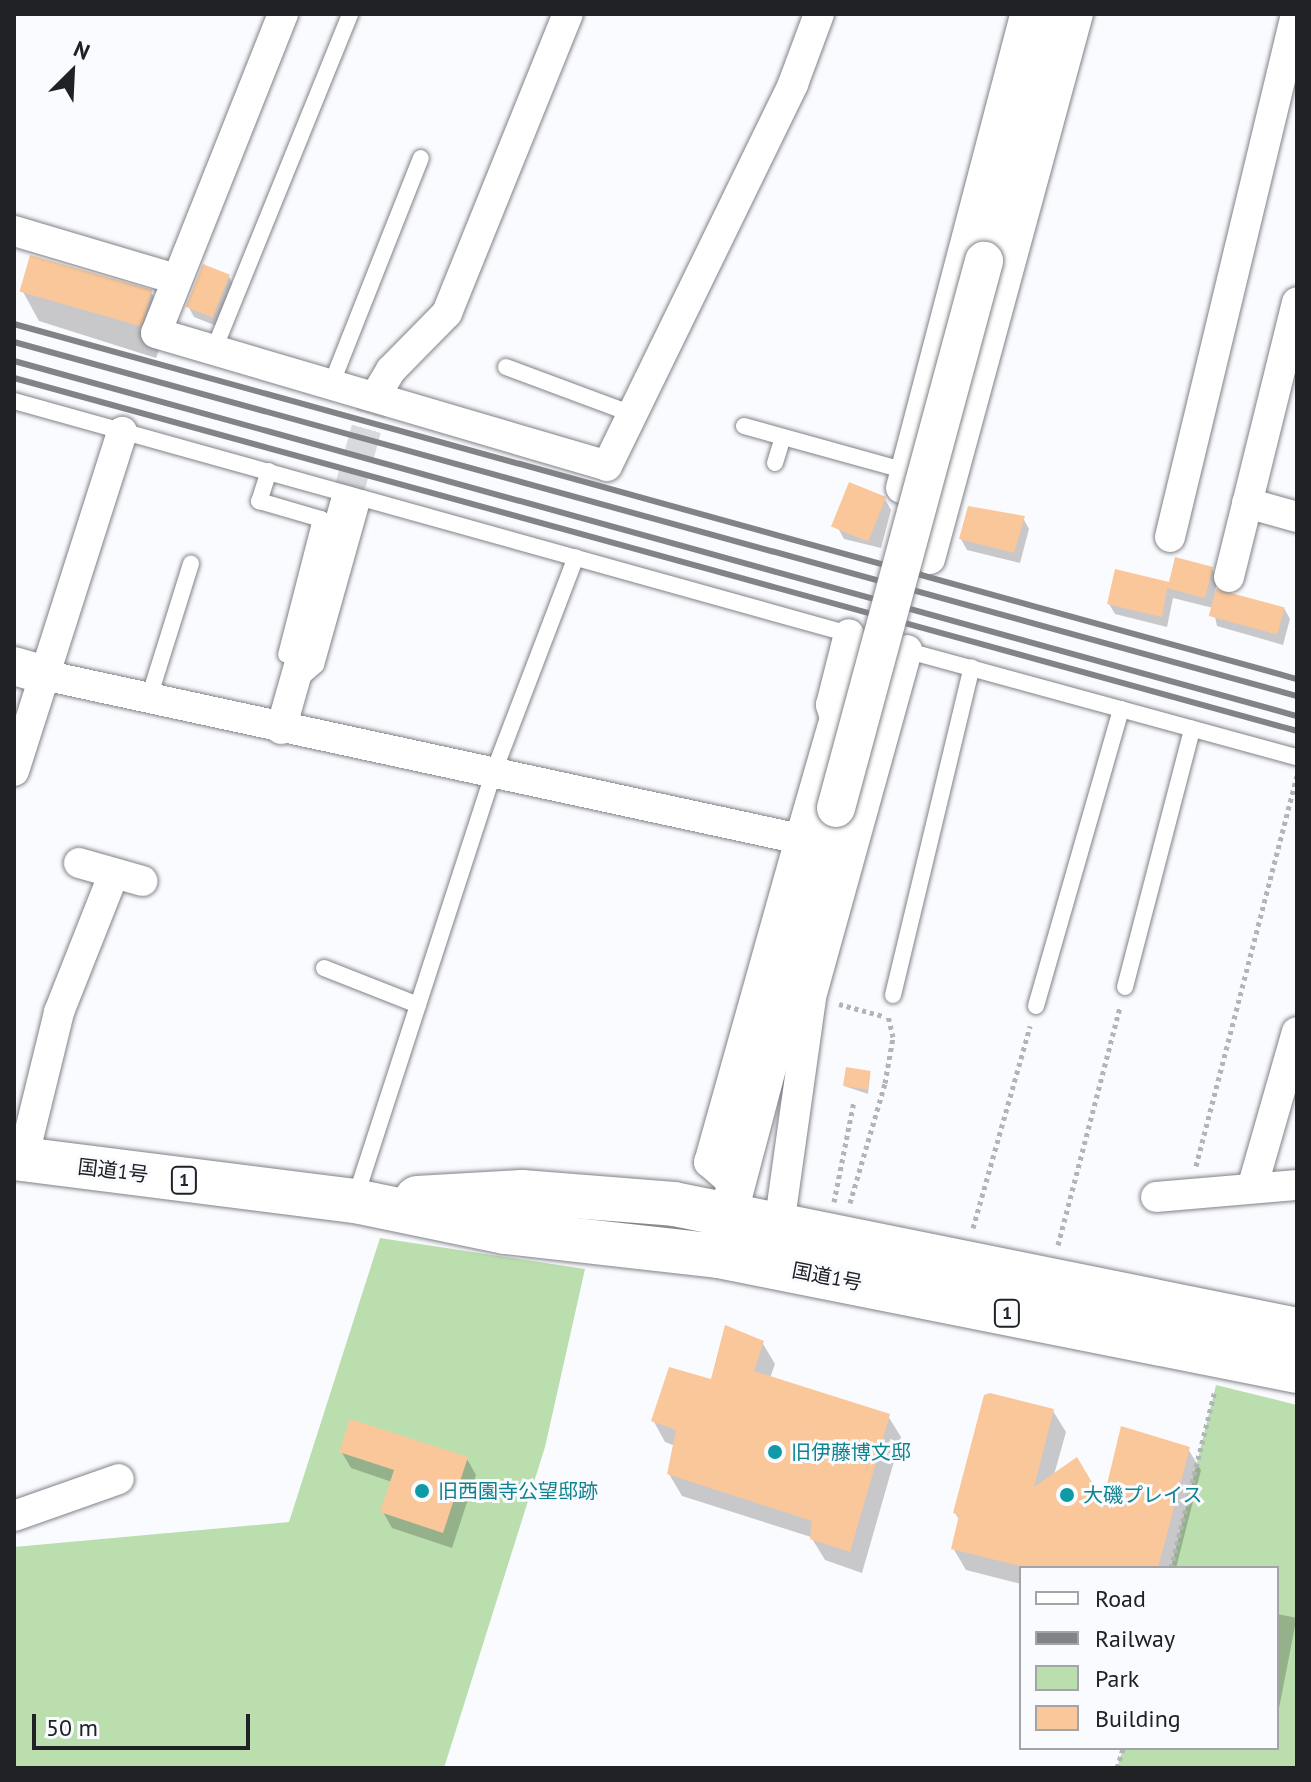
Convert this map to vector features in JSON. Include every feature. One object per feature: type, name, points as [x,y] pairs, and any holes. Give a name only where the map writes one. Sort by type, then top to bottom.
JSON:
[{"type":"highway","name":"国道1号","points":[[18,1159],[355,1201],[505,1232],[718,1256],[1297,1371]]},
{"type":"highway","name":"国道1号","points":[[355,1201],[522,1192],[731,1198],[779,1226],[1297,1330]]},
{"type":"street","points":[[283,14],[156,333],[607,466],[635,415],[793,84],[819,14]]},
{"type":"street","points":[[376,395],[391,370],[447,313],[568,14]]},
{"type":"street","points":[[903,480],[1025,14]]},
{"type":"street","points":[[718,1256],[731,1198],[1052,14]]},
{"type":"street","points":[[930,559],[1078,14]]},
{"type":"street","points":[[1170,537],[1296,14]]},
{"type":"street","points":[[14,231],[176,279]]},
{"type":"street","points":[[1229,577],[1296,308]]},
{"type":"street","points":[[14,771],[31,671],[122,432]]},
{"type":"street","points":[[914,438],[955,466]]},
{"type":"street","points":[[281,729],[354,500]]},
{"type":"street","points":[[1247,503],[1297,517]]},
{"type":"street","points":[[731,1198],[709,1162],[835,718],[831,705],[849,634]]},
{"type":"street","points":[[779,1226],[811,997],[907,650]]},
{"type":"street","points":[[286,655],[293,684]]},
{"type":"street","points":[[31,671],[148,701],[800,839]]},
{"type":"street","points":[[18,1159],[59,1012],[128,877],[79,863]]},
{"type":"street","points":[[1253,1185],[1297,1032]]},
{"type":"street","points":[[1156,1197],[1187,1197],[1253,1185],[1297,1185]]},
{"type":"street","points":[[14,1516],[119,1479]]},
{"type":"lane","points":[[213,352],[350,14]]},
{"type":"lane","points":[[331,385],[421,158]]},
{"type":"lane","points":[[506,367],[635,415]]},
{"type":"lane","points":[[14,401],[269,471],[354,500],[576,557],[1297,757]]},
{"type":"lane","points":[[744,426],[903,480]]},
{"type":"lane","points":[[775,463],[783,437]]},
{"type":"lane","points":[[269,471],[259,501],[321,519],[286,655]]},
{"type":"lane","points":[[355,1201],[493,774],[576,557]]},
{"type":"lane","points":[[148,701],[191,564]]},
{"type":"lane","points":[[893,995],[972,667]]},
{"type":"lane","points":[[1036,1006],[1121,709]]},
{"type":"lane","points":[[1125,987],[1192,729]]},
{"type":"lane","points":[[324,968],[418,1005]]},
{"type":"path","points":[[1187,1197],[1297,776]]},
{"type":"path","points":[[1049,1281],[1125,987]]},
{"type":"path","points":[[811,997],[888,1018],[893,1037],[849,1209]]},
{"type":"path","points":[[971,1236],[1036,1006]]},
{"type":"path","points":[[832,1207],[850,1142],[854,1101]]},
{"type":"path","points":[[1171,1566],[1216,1385]]},
{"type":"green space","points":[[380,1238],[585,1269],[545,1447],[444,1768],[14,1768],[14,1547],[289,1522]]},
{"type":"green space","points":[[1216,1385],[1297,1405],[1297,1768],[1117,1768],[1122,1750],[1279,1750],[1279,1566],[1171,1566]]},
{"type":"building","points":[[30,255],[152,290],[142,327],[20,292]]},
{"type":"building","points":[[203,264],[230,275],[213,318],[186,307]]},
{"type":"building","points":[[849,482],[886,497],[868,541],[831,527]]},
{"type":"building","points":[[968,506],[1025,516],[1014,553],[959,539]]},
{"type":"building","points":[[1175,557],[1213,567],[1205,598],[1167,588],[1162,617],[1107,604],[1115,569],[1169,582]]},
{"type":"building","points":[[1216,589],[1285,607],[1277,634],[1209,616]]},
{"type":"building","points":[[846,1067],[871,1071],[868,1090],[843,1086]]},
{"type":"building","name":"旧伊藤博文邸","points":[[725,1325],[764,1341],[754,1371],[890,1414],[850,1552],[810,1539],[812,1521],[667,1474],[676,1430],[651,1421],[669,1367],[711,1379]]},
{"type":"building","name":"大磯プレイス","points":[[990,1393],[1054,1409],[1034,1487],[1077,1457],[1103,1501],[1121,1426],[1190,1447],[1159,1566],[1020,1566],[951,1549],[959,1515],[953,1513],[984,1395]]},
{"type":"building","name":"旧西園寺公望邸跡","points":[[350,1419],[468,1457],[443,1533],[380,1512],[394,1470],[339,1452]]},
{"type":"tunnel","points":[[346,501],[376,395]]},
{"type":"railway","points":[[14,324],[1297,679]]},
{"type":"railway","points":[[14,342],[1297,696]]},
{"type":"railway","points":[[14,361],[1297,716]]},
{"type":"railway","points":[[14,378],[1297,731]]},
{"type":"place","name":"旧伊藤博文邸","points":[[775,1452]]},
{"type":"place","name":"旧西園寺公望邸跡","points":[[422,1491]]},
{"type":"place","name":"大磯プレイス","points":[[1067,1495]]}]
